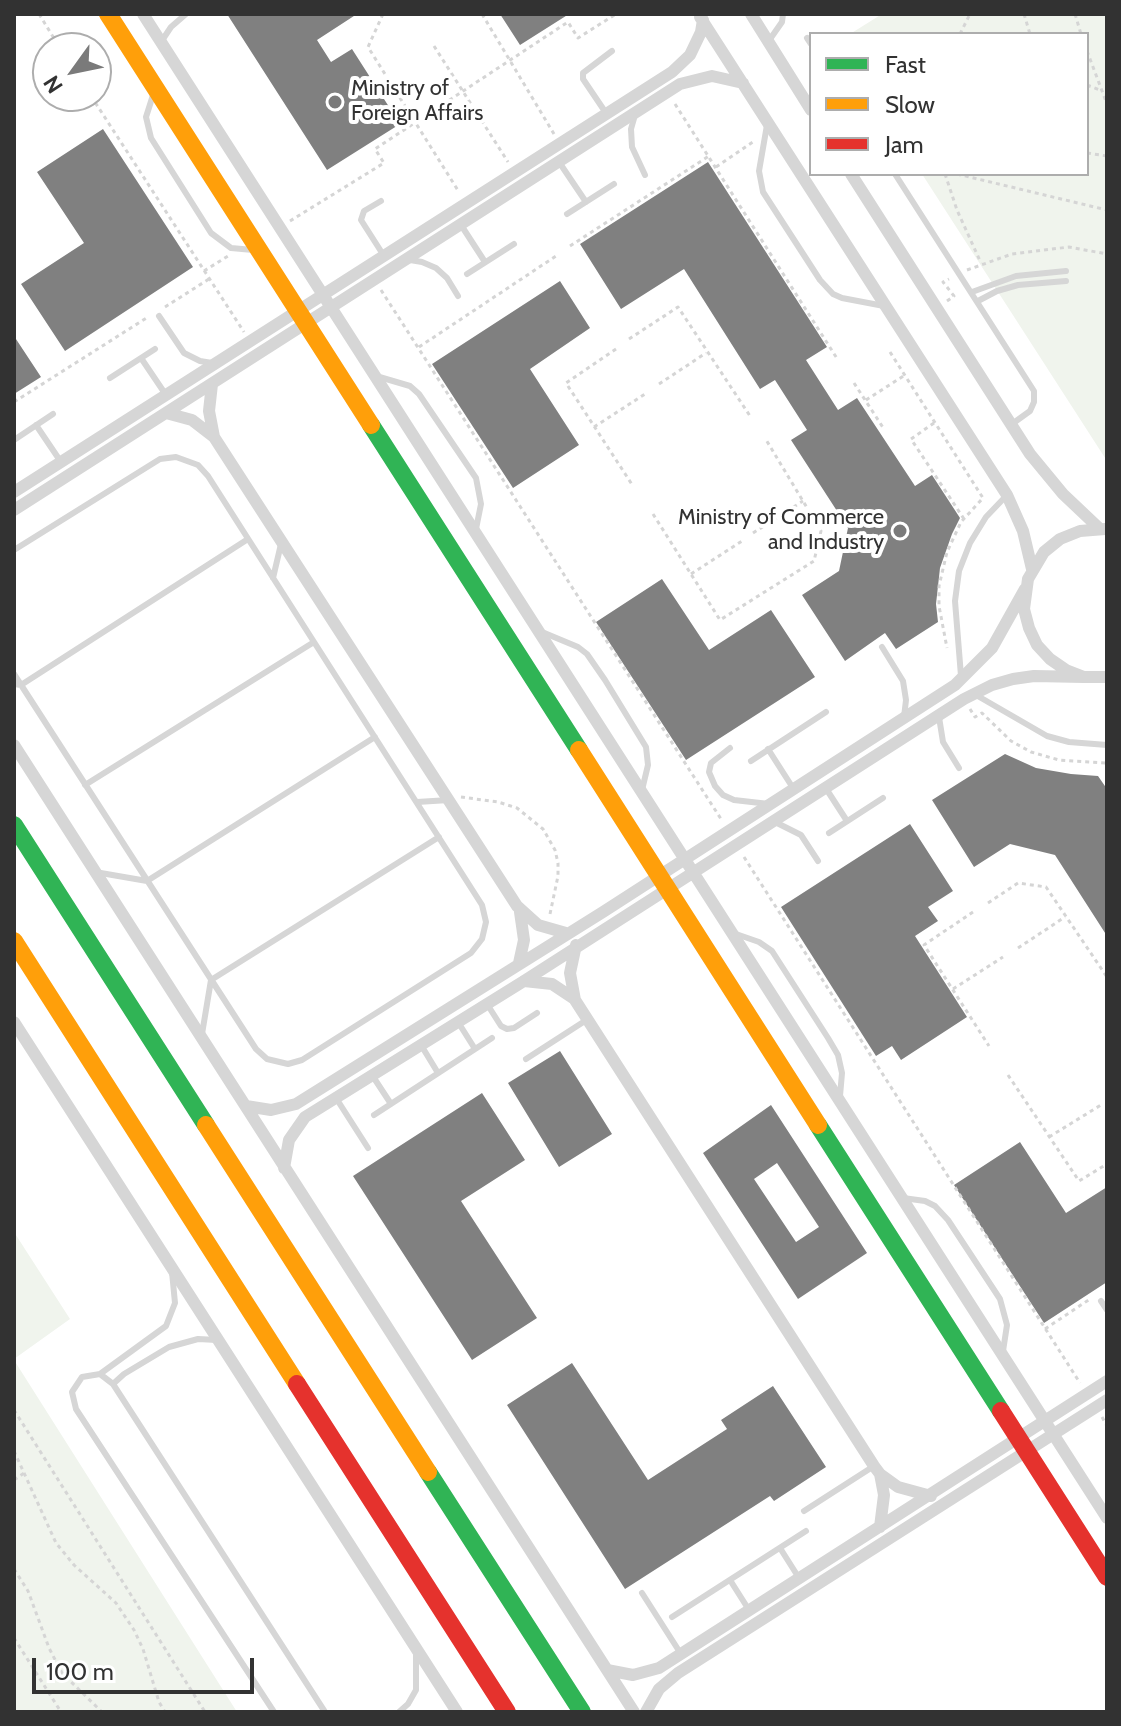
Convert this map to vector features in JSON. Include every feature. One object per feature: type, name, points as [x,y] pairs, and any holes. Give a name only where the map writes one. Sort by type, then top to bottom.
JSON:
[{"type":"main road","points":[[108,14],[1107,1577]]},
{"type":"main road","points":[[14,825],[582,1712]]},
{"type":"main road","points":[[14,941],[507,1712]]},
{"type":"street","points":[[143,14],[1053,1434],[1101,1502],[1107,1518]]},
{"type":"street","points":[[751,14],[809,107]]},
{"type":"street","points":[[701,17],[767,127],[887,306],[1007,495],[1023,531],[1032,569]]},
{"type":"street","points":[[14,510],[212,384],[302,318],[323,295],[682,64],[696,44],[701,17]]},
{"type":"street","points":[[14,492],[250,341],[331,308],[680,84],[701,78],[723,77],[743,83]]},
{"type":"street","points":[[852,176],[1046,475],[1104,529]]},
{"type":"street","points":[[212,384],[209,411],[214,437]]},
{"type":"street","points":[[166,413],[192,420],[214,437],[517,906],[530,920],[546,930],[566,933]]},
{"type":"street","points":[[284,1168],[289,1140],[305,1117],[524,981],[662,881],[684,857],[961,680],[992,648],[1025,589],[1032,569],[1044,552],[1060,539],[1080,531],[1104,529]]},
{"type":"street","points":[[1025,589],[1024,609],[1037,645],[1066,670],[1099,679]]},
{"type":"street","points":[[246,1106],[271,1110],[296,1104],[566,933],[662,881],[693,871],[968,696],[1013,679],[1034,676],[1099,679]]},
{"type":"street","points":[[14,745],[634,1712]]},
{"type":"street","points":[[517,906],[524,928],[519,963]]},
{"type":"street","points":[[575,1000],[570,973],[576,945]]},
{"type":"street","points":[[524,981],[552,984],[575,1000],[588,1019],[877,1470],[884,1495],[880,1527]]},
{"type":"street","points":[[14,1022],[457,1712]]},
{"type":"street","points":[[646,1712],[659,1689],[678,1673],[1022,1444],[1045,1420],[1107,1381]]},
{"type":"street","points":[[607,1670],[633,1675],[647,1673],[681,1655],[931,1496],[1022,1444],[1053,1434],[1107,1400]]},
{"type":"street","points":[[877,1470],[908,1492],[931,1496]]},
{"type":"lane","points":[[161,42],[171,27],[186,14]]},
{"type":"lane","points":[[768,42],[782,22],[783,14]]},
{"type":"lane","points":[[606,114],[582,76],[587,67],[612,51]]},
{"type":"lane","points":[[155,88],[146,117],[151,138],[211,233],[231,248],[259,250]]},
{"type":"lane","points":[[636,112],[631,129],[632,147],[645,175]]},
{"type":"lane","points":[[767,127],[759,171],[763,192],[820,280],[833,294],[842,298],[887,306]]},
{"type":"lane","points":[[559,162],[586,202]]},
{"type":"lane","points":[[896,176],[1034,391],[1030,411],[1012,424]]},
{"type":"lane","points":[[567,214],[614,184]]},
{"type":"lane","points":[[381,201],[364,211],[361,220],[384,256]]},
{"type":"lane","points":[[461,225],[485,262]]},
{"type":"lane","points":[[467,274],[514,244]]},
{"type":"lane","points":[[406,260],[436,268],[447,278],[458,296]]},
{"type":"lane","points":[[972,292],[1016,276],[1066,271]]},
{"type":"lane","points":[[978,301],[1018,285],[1066,281]]},
{"type":"lane","points":[[159,316],[184,353],[215,364]]},
{"type":"lane","points":[[110,378],[155,349]]},
{"type":"lane","points":[[141,358],[166,395]]},
{"type":"lane","points":[[375,376],[410,386],[419,394],[476,478],[481,504],[476,532]]},
{"type":"lane","points":[[14,440],[53,414]]},
{"type":"lane","points":[[36,425],[61,462]]},
{"type":"lane","points":[[14,550],[153,463],[176,457],[191,461],[203,470],[482,905],[486,922],[482,939],[471,953],[302,1060],[280,1063],[261,1055],[14,674]]},
{"type":"lane","points":[[961,680],[955,601],[959,571],[986,517],[1007,495]]},
{"type":"lane","points":[[18,684],[248,539]]},
{"type":"lane","points":[[273,578],[282,540]]},
{"type":"lane","points":[[539,631],[578,647],[587,654],[605,680],[646,747],[648,765],[642,790]]},
{"type":"lane","points":[[85,785],[314,642]]},
{"type":"lane","points":[[882,647],[903,681],[906,700],[904,718]]},
{"type":"lane","points":[[968,696],[1047,736],[1069,742],[1107,745]]},
{"type":"lane","points":[[751,761],[826,712]]},
{"type":"lane","points":[[938,715],[943,742],[959,768]]},
{"type":"lane","points":[[95,872],[147,881],[375,737]]},
{"type":"lane","points":[[730,748],[713,760],[709,768],[710,776],[719,790],[734,800],[769,804]]},
{"type":"lane","points":[[768,749],[793,788]]},
{"type":"lane","points":[[824,787],[847,821]]},
{"type":"lane","points":[[417,802],[447,798]]},
{"type":"lane","points":[[829,833],[883,798]]},
{"type":"lane","points":[[771,820],[801,835],[818,861]]},
{"type":"lane","points":[[202,1037],[211,980],[439,837]]},
{"type":"lane","points":[[733,933],[759,942],[772,951],[828,1038],[838,1055],[842,1073],[839,1099]]},
{"type":"lane","points":[[487,1004],[501,1026],[507,1029],[514,1028],[537,1013]]},
{"type":"lane","points":[[526,1059],[588,1019]]},
{"type":"lane","points":[[458,1022],[475,1049]]},
{"type":"lane","points":[[374,1115],[492,1038]]},
{"type":"lane","points":[[421,1045],[438,1073]]},
{"type":"lane","points":[[372,1075],[391,1104]]},
{"type":"lane","points":[[336,1098],[368,1148]]},
{"type":"lane","points":[[903,1198],[925,1201],[935,1206],[948,1220],[1000,1299],[1007,1325],[1003,1355]]},
{"type":"lane","points":[[172,1268],[175,1303],[166,1326],[100,1374],[88,1374],[78,1381],[72,1392],[76,1409],[274,1712]]},
{"type":"lane","points":[[1098,1299],[1107,1310]]},
{"type":"lane","points":[[113,1384],[169,1347],[198,1339],[217,1340]]},
{"type":"lane","points":[[100,1374],[113,1384],[325,1712]]},
{"type":"lane","points":[[804,1511],[877,1470]]},
{"type":"lane","points":[[672,1617],[806,1531]]},
{"type":"lane","points":[[780,1548],[799,1578]]},
{"type":"lane","points":[[730,1580],[749,1610]]},
{"type":"lane","points":[[642,1593],[681,1655]]},
{"type":"lane","points":[[399,1712],[416,1690],[416,1647]]},
{"type":"path","points":[[39,14],[50,32]]},
{"type":"path","points":[[383,14],[368,47],[466,203]]},
{"type":"path","points":[[482,14],[559,143]]},
{"type":"path","points":[[280,227],[384,163],[375,149],[568,22],[578,38],[614,14]]},
{"type":"path","points":[[961,32],[970,14]]},
{"type":"path","points":[[434,46],[515,172]]},
{"type":"path","points":[[1089,56],[1107,104]]},
{"type":"path","points":[[1089,86],[1102,91]]},
{"type":"path","points":[[667,92],[838,360]]},
{"type":"path","points":[[101,112],[250,341]]},
{"type":"path","points":[[716,167],[767,127]]},
{"type":"path","points":[[570,246],[709,156]]},
{"type":"path","points":[[946,176],[981,263]]},
{"type":"path","points":[[965,176],[1107,210]]},
{"type":"path","points":[[936,308],[954,296],[943,282],[981,263],[1012,254],[1069,247],[1107,254]]},
{"type":"path","points":[[204,271],[239,249]]},
{"type":"path","points":[[418,348],[556,256]]},
{"type":"path","points":[[14,402],[209,279]]},
{"type":"path","points":[[375,280],[727,830]]},
{"type":"path","points":[[629,339],[678,307],[750,416]]},
{"type":"path","points":[[616,349],[566,383],[633,486]]},
{"type":"path","points":[[659,384],[707,352]]},
{"type":"path","points":[[890,352],[977,488]]},
{"type":"path","points":[[866,400],[905,375]]},
{"type":"path","points":[[854,383],[884,429]]},
{"type":"path","points":[[594,427],[645,394]]},
{"type":"path","points":[[935,422],[911,439],[964,519]]},
{"type":"path","points":[[653,514],[720,620],[814,561],[821,531],[765,438]]},
{"type":"path","points":[[753,533],[803,501]]},
{"type":"path","points":[[691,574],[742,541]]},
{"type":"path","points":[[968,696],[975,717],[982,713],[1011,741],[1031,752],[1059,760],[1107,763]]},
{"type":"path","points":[[447,798],[508,805],[527,814],[543,829],[555,850],[558,876],[546,930]]},
{"type":"path","points":[[735,844],[1087,1394]]},
{"type":"path","points":[[988,903],[1018,883],[1046,887],[1107,977]]},
{"type":"path","points":[[973,912],[924,945],[989,1046]]},
{"type":"path","points":[[1018,948],[1066,916]]},
{"type":"path","points":[[953,989],[1003,957]]},
{"type":"path","points":[[1008,1075],[1079,1181],[1107,1164]]},
{"type":"path","points":[[1049,1137],[1101,1105]]},
{"type":"path","points":[[1045,1329],[1098,1299]]},
{"type":"path","points":[[14,1410],[205,1712]]},
{"type":"path","points":[[14,1451],[56,1543],[74,1565],[116,1603],[134,1630],[165,1712]]},
{"type":"path","points":[[14,1480],[25,1473]]},
{"type":"path","points":[[14,1569],[28,1591],[49,1648],[62,1673],[102,1712]]},
{"type":"path","points":[[14,1638],[61,1712]]},
{"type":"shaded area","points":[[882,14],[1107,14],[1107,461],[923,176],[1089,176],[1089,32],[853,32]]},
{"type":"shaded area","points":[[14,1232],[70,1319],[14,1359]]},
{"type":"shaded area","points":[[14,1360],[237,1712],[14,1712]]},
{"type":"building","name":"Ministry of Foreign Affairs","points":[[227,14],[357,14],[317,40],[331,62],[352,49],[400,124],[327,170]]},
{"type":"building","name":"Ministry of Foreign Affairs","points":[[500,14],[569,14],[520,45]]},
{"type":"building","points":[[103,129],[193,267],[65,351],[21,284],[84,243],[37,172]]},
{"type":"building","points":[[708,162],[827,347],[806,360],[838,410],[857,398],[915,486],[932,475],[960,518],[940,568],[936,604],[938,622],[896,649],[885,633],[845,661],[802,595],[839,571],[848,528],[791,440],[807,430],[775,380],[760,389],[684,269],[621,309],[580,244]]},
{"type":"building","points":[[560,281],[590,328],[530,369],[579,445],[513,488],[432,364]]},
{"type":"building","points":[[14,336],[41,377],[14,394]]},
{"type":"building","points":[[662,579],[709,650],[771,610],[815,677],[686,760],[596,622]]},
{"type":"building","points":[[1005,754],[1036,768],[1098,776],[1107,789],[1107,936],[1055,855],[1010,844],[974,867],[932,800]]},
{"type":"building","points":[[910,824],[953,891],[928,907],[938,921],[915,936],[967,1017],[901,1060],[892,1046],[876,1056],[781,907]]},
{"type":"building","points":[[560,1051],[612,1134],[559,1167],[508,1083]]},
{"type":"building","points":[[482,1093],[525,1160],[461,1201],[537,1318],[472,1360],[353,1176]]},
{"type":"building","points":[[771,1105],[867,1253],[798,1299],[703,1153]],"holes":[[[777,1163],[819,1227],[796,1242],[754,1179]]]},
{"type":"building","points":[[1020,1142],[1066,1213],[1107,1187],[1107,1282],[1044,1323],[954,1185]]},
{"type":"building","points":[[572,1363],[648,1480],[727,1429],[721,1420],[773,1386],[826,1467],[774,1501],[770,1496],[625,1589],[507,1405]]},
{"type":"traffic: fast","points":[[371,425],[579,750]]},
{"type":"traffic: fast","points":[[14,825],[206,1125]]},
{"type":"traffic: fast","points":[[818,1125],[1001,1411]]},
{"type":"traffic: fast","points":[[428,1472],[582,1712]]},
{"type":"traffic: slow","points":[[108,14],[371,425]]},
{"type":"traffic: slow","points":[[579,750],[818,1125]]},
{"type":"traffic: slow","points":[[14,941],[297,1384]]},
{"type":"traffic: slow","points":[[206,1125],[428,1472]]},
{"type":"traffic: jam","points":[[297,1384],[507,1712]]},
{"type":"traffic: jam","points":[[1001,1411],[1107,1577]]},
{"type":"place","name":"Ministry of Foreign Affairs","points":[[335,102]]},
{"type":"place","name":"Ministry of Commerce and Industry","points":[[900,531]]}]
